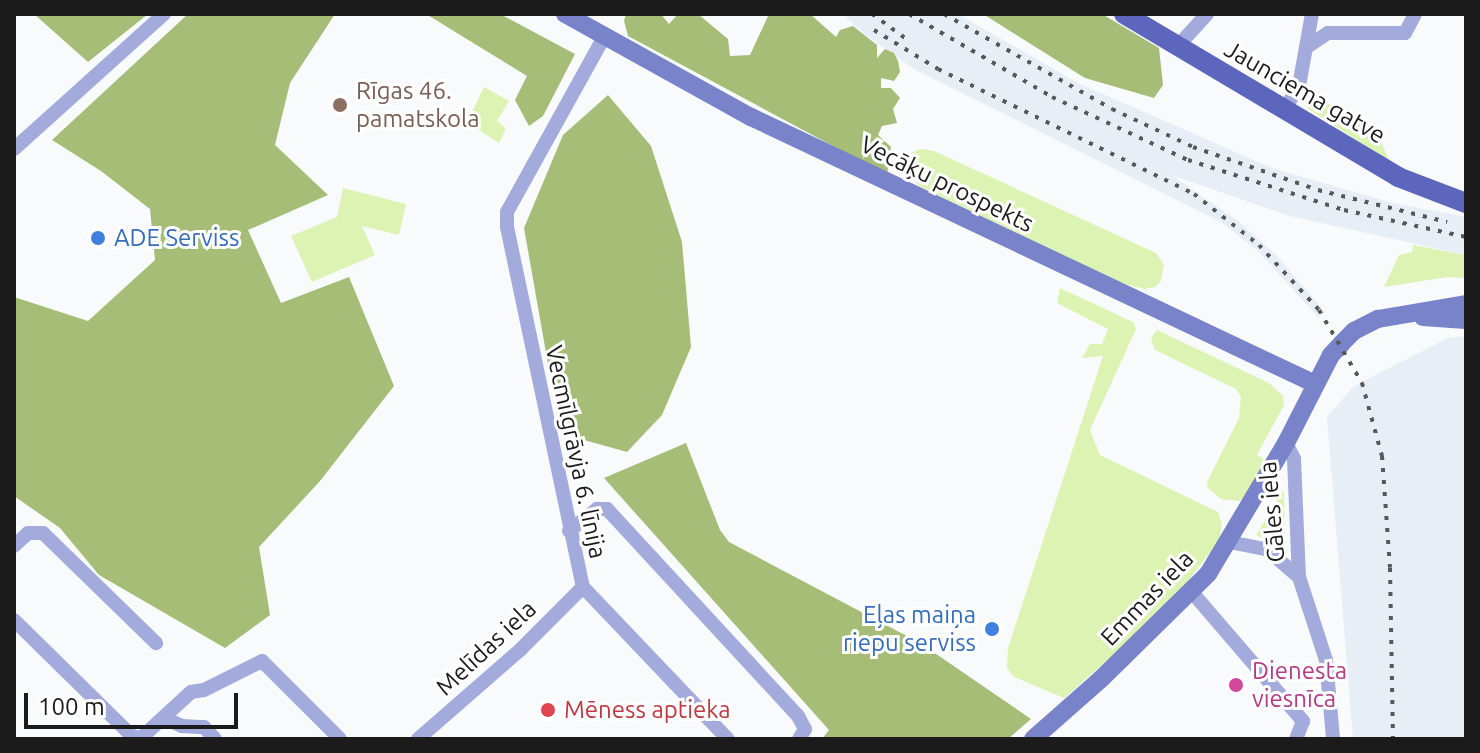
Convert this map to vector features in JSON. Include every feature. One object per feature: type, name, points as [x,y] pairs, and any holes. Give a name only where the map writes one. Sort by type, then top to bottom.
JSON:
[{"type":"main road","name":"Vecāķu prospekts","points":[[565,14],[751,117],[1315,384]]},
{"type":"main road","name":"Jaunciema gatve","points":[[1124,14],[1398,177],[1466,203]]},
{"type":"main road","points":[[1404,316],[1466,304]]},
{"type":"main road","name":"Emmas iela","points":[[1033,739],[1191,591],[1229,542],[1286,443],[1331,355],[1354,331],[1378,319],[1404,316]]},
{"type":"main road","points":[[1404,316],[1466,320]]},
{"type":"street","points":[[14,149],[164,14]]},
{"type":"street","points":[[1177,47],[1207,14]]},
{"type":"street","points":[[1283,111],[1299,86],[1312,14]]},
{"type":"street","points":[[1307,47],[1328,33],[1405,33],[1415,14]]},
{"type":"street","name":"Vecmīlgrāvja 6. līnija","points":[[604,37],[507,212],[569,531],[583,587],[728,739]]},
{"type":"street","name":"Gāles iela","points":[[1286,443],[1294,459],[1299,577],[1326,660],[1333,739]]},
{"type":"street","points":[[569,531],[597,509],[607,509],[798,716],[805,729],[799,739]]},
{"type":"street","points":[[14,546],[28,533],[43,533],[156,643]]},
{"type":"street","name":"Gāles iela","points":[[1229,542],[1266,549],[1299,577]]},
{"type":"street","name":"Melīdas iela","points":[[418,739],[520,650],[583,587]]},
{"type":"street","points":[[1191,591],[1303,721],[1296,739]]},
{"type":"street","points":[[14,620],[132,736],[141,738],[191,692],[204,690],[262,661],[340,739]]},
{"type":"street","points":[[164,718],[182,726],[204,727],[215,739]]},
{"type":"shaded area","points":[[847,14],[958,14],[1078,83],[1272,168],[1389,202],[1466,217],[1466,255],[1290,216],[1171,175],[1238,221],[1278,257],[1325,312],[1318,317],[1259,252],[1221,222],[914,69],[866,35],[847,19]]},
{"type":"shaded area","points":[[1466,336],[1466,739],[1353,739],[1327,417],[1354,386],[1448,338]]},
{"type":"green space","points":[[34,14],[148,14],[88,62]]},
{"type":"green space","points":[[188,14],[335,14],[290,83],[275,145],[328,195],[248,230],[281,303],[349,277],[394,386],[320,481],[259,547],[270,615],[225,648],[99,575],[60,528],[14,496],[14,297],[88,321],[155,260],[150,209],[101,171],[52,140]]},
{"type":"green space","points":[[426,14],[500,14],[575,54],[543,116],[529,126],[515,100],[527,76]]},
{"type":"green space","points":[[626,14],[661,14],[669,24],[678,14],[698,14],[728,39],[730,56],[750,55],[769,14],[810,14],[836,37],[840,30],[853,26],[877,45],[877,58],[885,49],[894,53],[898,61],[900,72],[894,81],[881,78],[881,88],[891,88],[900,98],[893,109],[897,123],[882,126],[878,135],[891,147],[887,175],[628,36],[624,21]]},
{"type":"green space","points":[[983,14],[1102,14],[1159,48],[1163,85],[1154,98],[1085,78]]},
{"type":"green space","points":[[484,87],[509,101],[497,121],[506,128],[499,143],[467,122]]},
{"type":"green space","points":[[608,95],[651,146],[682,242],[691,347],[662,415],[627,452],[584,440],[557,415],[524,228],[563,135]]},
{"type":"green space","points":[[1319,98],[1378,134],[1389,161],[1307,108]]},
{"type":"green space","points":[[922,149],[934,151],[1156,253],[1164,264],[1161,281],[1155,287],[1145,289],[1124,284],[921,187],[905,173],[905,161],[912,152]]},
{"type":"green space","points":[[343,188],[406,204],[399,235],[362,226],[375,255],[312,282],[291,236],[337,217]]},
{"type":"green space","points":[[1413,245],[1466,255],[1466,278],[1448,277],[1384,287],[1399,255],[1412,252]]},
{"type":"green space","points":[[1060,288],[1133,322],[1136,329],[1090,430],[1100,455],[1218,512],[1222,524],[1219,541],[1166,609],[1064,698],[1014,677],[1007,668],[1008,648],[1103,356],[1082,358],[1090,344],[1102,344],[1108,329],[1057,303]]},
{"type":"green space","points":[[1157,330],[1269,383],[1283,396],[1284,405],[1257,455],[1263,459],[1258,475],[1246,496],[1239,501],[1221,499],[1208,488],[1207,482],[1239,418],[1241,397],[1236,389],[1155,350],[1151,338]]},
{"type":"green space","points":[[686,443],[720,530],[729,542],[920,643],[1031,719],[1008,739],[822,739],[829,730],[604,478]]},
{"type":"green space","points":[[1282,490],[1285,547],[1256,535],[1271,511],[1275,513],[1281,504],[1276,501]]},
{"type":"railway","points":[[872,14],[905,38]]},
{"type":"railway","points":[[909,14],[1052,97],[1188,160],[1344,210],[1466,237]]},
{"type":"railway","points":[[944,14],[1112,109],[1193,147],[1318,190],[1447,222]]},
{"type":"railway","points":[[874,30],[938,69],[1194,194],[1259,245],[1319,310],[1362,383],[1382,456],[1390,568],[1393,739]]},
{"type":"place","name":"Rīgas 46. pamatskola","points":[[340,105]]},
{"type":"place","name":"ADE Serviss","points":[[98,238]]},
{"type":"place","name":"Eļas maiņa riepu serviss","points":[[992,629]]},
{"type":"place","name":"Dienesta viesnīca","points":[[1236,685]]},
{"type":"place","name":"Mēness aptieka","points":[[548,710]]}]
